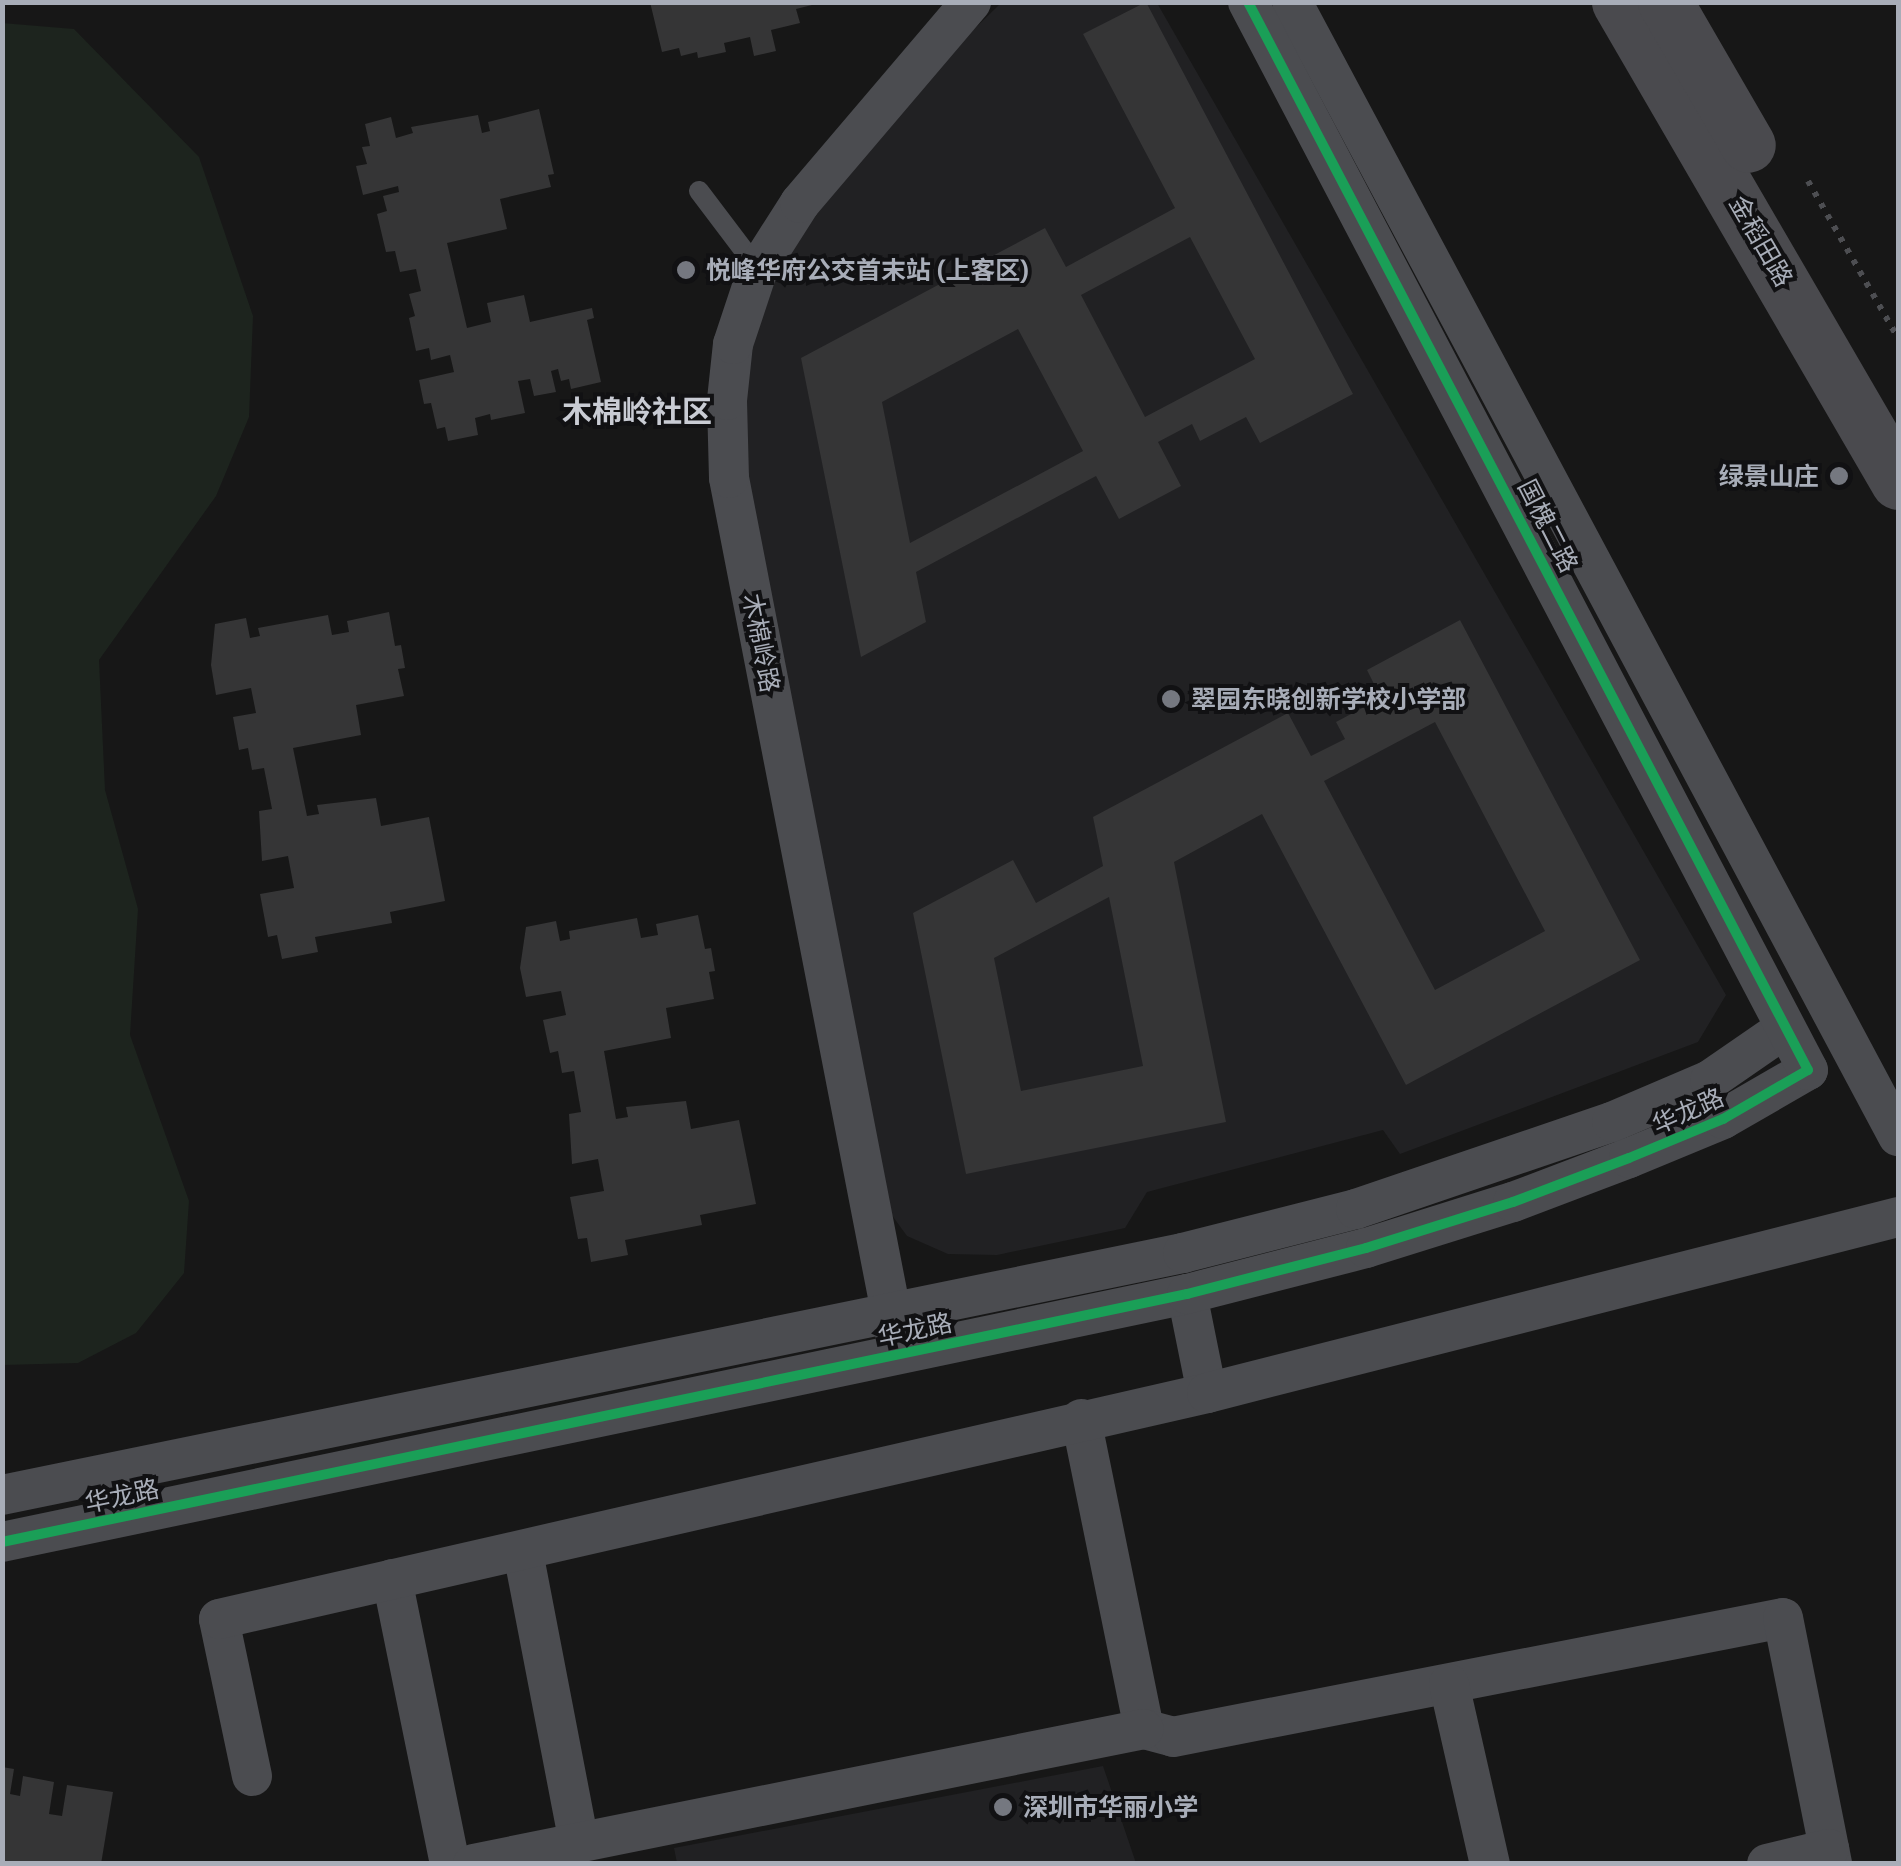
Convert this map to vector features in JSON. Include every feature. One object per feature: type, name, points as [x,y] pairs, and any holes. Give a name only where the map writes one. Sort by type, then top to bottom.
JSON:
[{"type":"street","name":"木棉岭路","points":[[899,1354],[729,478],[727,400],[732,344],[758,269],[800,203],[971,2]]},
{"type":"street","name":"国槐二路","points":[[1248,2],[1553,536]]},
{"type":"street","name":"国槐二路","points":[[1292,2],[1415,226],[1553,536],[1784,1028],[1808,1070]]},
{"type":"street","name":"金稻田路","points":[[1619,2],[1898,482]]},
{"type":"street","name":"金稻田路","points":[[1665,2],[1898,408]]},
{"type":"street","points":[[1553,536],[1898,1136]]},
{"type":"street","name":"华龙路","points":[[2,1495],[1184,1254],[1356,1208],[1612,1122],[1710,1080],[1784,1028]]},
{"type":"street","name":"华龙路","points":[[2,1542],[1187,1294],[1366,1248],[1513,1202],[1723,1119],[1808,1070]]},
{"type":"street","points":[[252,1776],[219,1619],[523,1552],[1081,1418],[1208,1393],[1898,1217]]},
{"type":"street","points":[[1187,1294],[1208,1393]]},
{"type":"street","points":[[1081,1418],[1144,1728]]},
{"type":"street","points":[[523,1552],[579,1843]]},
{"type":"street","points":[[392,1579],[450,1864]]},
{"type":"street","points":[[485,1862],[579,1843],[647,1847],[1144,1728],[1172,1737],[1783,1618],[1830,1856],[1767,1864]]},
{"type":"street","points":[[1449,1684],[1490,1864]]},
{"type":"lane","points":[[699,191],[758,269]]},
{"type":"path","points":[[1808,181],[1898,338]]},
{"type":"shaded area","name":"翠园东晓创新学校小学部","points":[[1001,3],[1157,3],[1726,995],[1698,1042],[1400,1154],[1383,1130],[1147,1192],[1125,1228],[997,1255],[948,1254],[907,1236],[886,1207],[727,403],[776,222]]},
{"type":"shaded area","points":[[2,23],[74,29],[199,157],[253,316],[249,417],[216,496],[99,660],[105,790],[138,909],[130,1035],[189,1201],[184,1273],[136,1333],[78,1363],[3,1365]]},
{"type":"shaded area","name":"深圳市华丽小学","points":[[1103,1766],[1136,1863],[677,1863],[674,1848]]},
{"type":"building","points":[[650,2],[816,4],[796,9],[800,23],[771,30],[776,51],[754,56],[750,37],[724,43],[726,52],[698,58],[697,52],[681,56],[679,48],[662,52]]},
{"type":"building","points":[[1146,2],[1353,394],[1260,443],[1246,417],[1200,441],[1192,424],[1158,442],[1181,486],[1119,519],[1096,476],[916,572],[926,622],[861,657],[801,358],[1045,228],[1066,267],[1175,208],[1083,34]],"holes":[[[1190,237],[1255,359],[1145,417],[1081,295]],[[1018,329],[1083,451],[910,543],[882,402]]]},
{"type":"building","points":[[539,109],[554,174],[548,175],[551,187],[500,199],[507,229],[447,243],[467,328],[491,322],[487,303],[524,295],[530,322],[592,308],[594,318],[587,320],[601,382],[571,389],[569,379],[561,381],[558,369],[551,371],[556,392],[534,396],[530,379],[518,381],[525,413],[491,420],[490,414],[475,418],[478,435],[448,441],[445,427],[437,429],[431,403],[424,404],[419,380],[454,372],[450,355],[431,360],[429,348],[416,351],[409,318],[415,316],[409,294],[421,291],[416,269],[400,272],[395,251],[386,252],[377,214],[387,211],[383,196],[399,192],[398,186],[363,195],[356,166],[367,164],[362,147],[370,146],[365,124],[391,117],[396,138],[413,133],[411,127],[478,115],[482,133],[490,131],[488,122]]},
{"type":"building","points":[[389,612],[395,646],[401,645],[405,668],[398,669],[404,696],[356,705],[361,735],[293,748],[307,816],[319,814],[317,805],[376,798],[381,826],[429,817],[445,901],[390,912],[392,923],[315,937],[318,952],[282,959],[277,935],[268,937],[260,894],[294,888],[288,856],[262,861],[259,811],[272,809],[264,768],[252,770],[248,748],[239,750],[233,717],[256,713],[251,688],[216,695],[211,665],[215,624],[246,618],[250,638],[260,636],[258,628],[328,615],[332,635],[349,632],[347,621]]},
{"type":"building","points":[[1460,620],[1640,960],[1406,1085],[1262,814],[1174,862],[1226,1122],[966,1174],[913,913],[1013,860],[1036,903],[1103,866],[1093,817],[1288,713],[1311,756],[1345,739],[1336,722],[1381,698],[1367,670]],"holes":[[[1435,722],[1545,931],[1435,990],[1324,781]],[[1109,897],[1143,1066],[1021,1091],[994,958]]]},
{"type":"building","points":[[698,915],[705,949],[711,948],[715,971],[709,972],[714,999],[666,1008],[671,1038],[604,1051],[616,1119],[628,1117],[626,1107],[686,1101],[691,1129],[739,1120],[756,1204],[700,1215],[702,1225],[625,1240],[628,1255],[591,1262],[587,1238],[578,1239],[570,1197],[604,1191],[598,1159],[572,1164],[569,1114],[581,1112],[574,1071],[562,1073],[558,1051],[550,1053],[543,1020],[566,1015],[561,991],[526,997],[520,968],[526,927],[556,921],[560,941],[570,939],[569,931],[637,918],[641,938],[658,935],[656,924]]},
{"type":"building","points":[[2,1767],[14,1769],[10,1794],[20,1796],[23,1776],[54,1782],[49,1814],[62,1816],[67,1785],[113,1792],[101,1864],[2,1864]]},
{"type":"cycle path","points":[[2,1542],[1187,1294],[1366,1248],[1513,1202],[1629,1158],[1723,1119],[1808,1070],[1248,2]]},
{"type":"place","name":"悦峰华府公交首末站 (上客区)","points":[[686,270]]},
{"type":"place","name":"绿景山庄","points":[[1839,476]]},
{"type":"place","name":"翠园东晓创新学校小学部","points":[[1171,699]]},
{"type":"place","name":"深圳市华丽小学","points":[[1003,1807]]},
{"type":"district","name":"木棉岭社区","points":[[637,411]]}]
